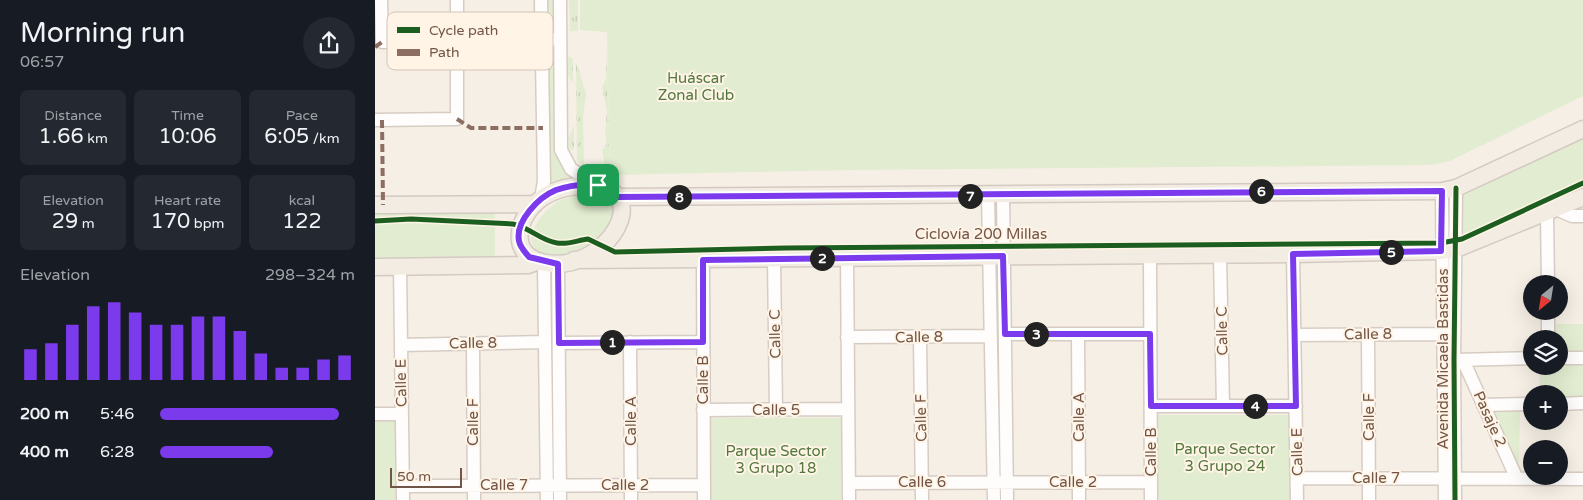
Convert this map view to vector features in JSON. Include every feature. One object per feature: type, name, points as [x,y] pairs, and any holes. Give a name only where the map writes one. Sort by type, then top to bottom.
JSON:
[{"type":"main road","points":[[547,263],[529,257],[519,241],[524,221],[538,202],[555,190],[573,186],[598,185],[617,197],[995,195],[1449,189],[1583,129]]},
{"type":"main road","points":[[574,260],[600,248],[617,230],[620,223],[621,209],[617,197]]},
{"type":"main road","points":[[375,267],[528,265],[574,260],[1220,255],[1449,250],[1583,197]]},
{"type":"main road","points":[[375,205],[538,202]]},
{"type":"street","points":[[381,0],[382,42],[387,42]]},
{"type":"street","points":[[560,0],[561,150],[571,168],[598,185]]},
{"type":"street","points":[[553,39],[560,39]]},
{"type":"street","points":[[375,120],[457,119],[457,70]]},
{"type":"street","points":[[538,202],[544,181],[542,70]]},
{"type":"street","name":"Avenida Micaela Bastidas","points":[[1445,500],[1449,478],[1458,360],[1449,250],[1449,189]]},
{"type":"street","points":[[994,500],[991,336],[996,256],[995,195]]},
{"type":"street","points":[[1548,275],[1551,211],[1572,216],[1583,216]]},
{"type":"street","name":"Avenida Micaela Bastidas","points":[[1449,250],[1441,334],[1449,478],[1455,500]]},
{"type":"street","name":"Calle E","points":[[1293,254],[1297,500]]},
{"type":"street","name":"Calle B","points":[[1150,255],[1151,500]]},
{"type":"street","name":"Calle C","points":[[1220,255],[1223,406]]},
{"type":"street","points":[[996,256],[1005,334],[1007,500]]},
{"type":"street","points":[[847,257],[849,500]]},
{"type":"street","name":"Calle C","points":[[774,259],[775,410]]},
{"type":"street","name":"Calle B","points":[[703,260],[703,500]]},
{"type":"street","points":[[547,263],[545,342],[547,500]]},
{"type":"street","points":[[547,263],[559,343],[560,500]]},
{"type":"street","name":"Calle E","points":[[400,266],[403,500]]},
{"type":"street","points":[[1005,334],[1150,334]]},
{"type":"street","name":"Calle A","points":[[1078,334],[1079,500]]},
{"type":"street","name":"Calle F","points":[[1368,334],[1369,500]]},
{"type":"street","name":"Calle 8","points":[[1295,335],[1441,334]]},
{"type":"street","name":"Calle 8","points":[[847,337],[991,336]]},
{"type":"street","name":"Calle F","points":[[920,337],[923,500]]},
{"type":"street","name":"Calle 8","points":[[401,345],[545,342]]},
{"type":"street","name":"Calle A","points":[[630,342],[631,500]]},
{"type":"street","points":[[559,343],[703,342]]},
{"type":"street","name":"Calle F","points":[[473,343],[474,500]]},
{"type":"street","points":[[1458,360],[1523,358]]},
{"type":"street","points":[[1568,358],[1583,358]]},
{"type":"street","name":"Pasaje 2","points":[[1458,360],[1483,405],[1517,479]]},
{"type":"street","points":[[1568,404],[1583,403]]},
{"type":"street","points":[[1483,405],[1523,404]]},
{"type":"street","points":[[1151,406],[1296,406]]},
{"type":"street","name":"Calle 5","points":[[703,410],[848,409]]},
{"type":"street","points":[[375,414],[401,414]]},
{"type":"street","name":"Calle 7","points":[[1297,478],[1583,479]]},
{"type":"street","name":"Calle 2","points":[[994,482],[1151,482]]},
{"type":"street","name":"Calle 6","points":[[849,483],[994,482]]},
{"type":"street","name":"Calle 2","points":[[546,485],[704,484]]},
{"type":"street","name":"Calle 7","points":[[403,486],[546,485]]},
{"type":"green space","points":[[548,0],[556,0],[556,33],[553,33],[553,12],[548,12]]},
{"type":"green space","points":[[569,0],[578,0],[578,31],[570,31]]},
{"type":"green space","name":"Huáscar Zonal Club","points":[[580,0],[1583,0],[1583,96],[1450,161],[1431,165],[851,170],[610,175],[607,32],[580,30]]},
{"type":"green space","points":[[553,47],[556,47],[564,167],[573,180],[549,187],[548,70],[553,70]]},
{"type":"green space","points":[[607,47],[610,175],[607,176],[602,150],[607,144],[605,133],[607,111],[602,87],[606,79]]},
{"type":"green space","points":[[569,56],[573,59],[573,82],[567,72],[567,59]]},
{"type":"green space","points":[[576,61],[586,94],[583,117],[584,169],[577,160]]},
{"type":"green space","points":[[574,125],[573,150],[569,149],[569,138]]},
{"type":"green space","points":[[1583,137],[1583,191],[1461,243],[1459,204],[1463,191]]},
{"type":"green space","points":[[593,194],[608,201],[614,211],[613,221],[606,232],[595,242],[581,250],[551,255],[539,252],[533,246],[531,239],[533,230],[544,213],[552,206],[567,198]]},
{"type":"green space","points":[[495,208],[495,260],[375,261],[375,209]]},
{"type":"green space","points":[[1554,324],[1583,324],[1583,352],[1568,352],[1568,330],[1554,330]]},
{"type":"green space","points":[[1568,360],[1583,360],[1583,401],[1568,401],[1568,385],[1540,385],[1539,375],[1568,375]]},
{"type":"green space","points":[[1520,410],[1519,464],[1493,411]]},
{"type":"green space","name":"Parque Sector 3 Grupo 24","points":[[1157,415],[1292,415],[1292,500],[1158,500]]},
{"type":"green space","points":[[375,418],[397,418],[395,500],[375,500]]},
{"type":"green space","name":"Parque Sector 3 Grupo 18","points":[[711,418],[841,418],[841,500],[711,500]]},
{"type":"marked path","points":[[375,47],[382,42]]},
{"type":"marked path","points":[[457,119],[471,128],[543,128]]},
{"type":"marked path","points":[[382,120],[383,205]]},
{"type":"cycle path","name":"Ciclovía 200 Millas","points":[[375,221],[411,219],[513,224],[551,242],[565,243],[588,239],[615,252],[786,248],[1441,243],[1462,239],[1583,183]]},
{"type":"cycle path","points":[[1455,500],[1456,188]]},
{"type":"route","points":[[589,184],[598,185],[609,190],[617,197],[988,196],[1189,191],[1442,191],[1441,251],[1293,254],[1296,406],[1151,406],[1150,334],[1005,334],[1003,256],[703,260],[703,342],[559,343],[558,264],[539,261],[529,257],[519,241],[519,232],[535,204],[555,190],[589,184]]}]
